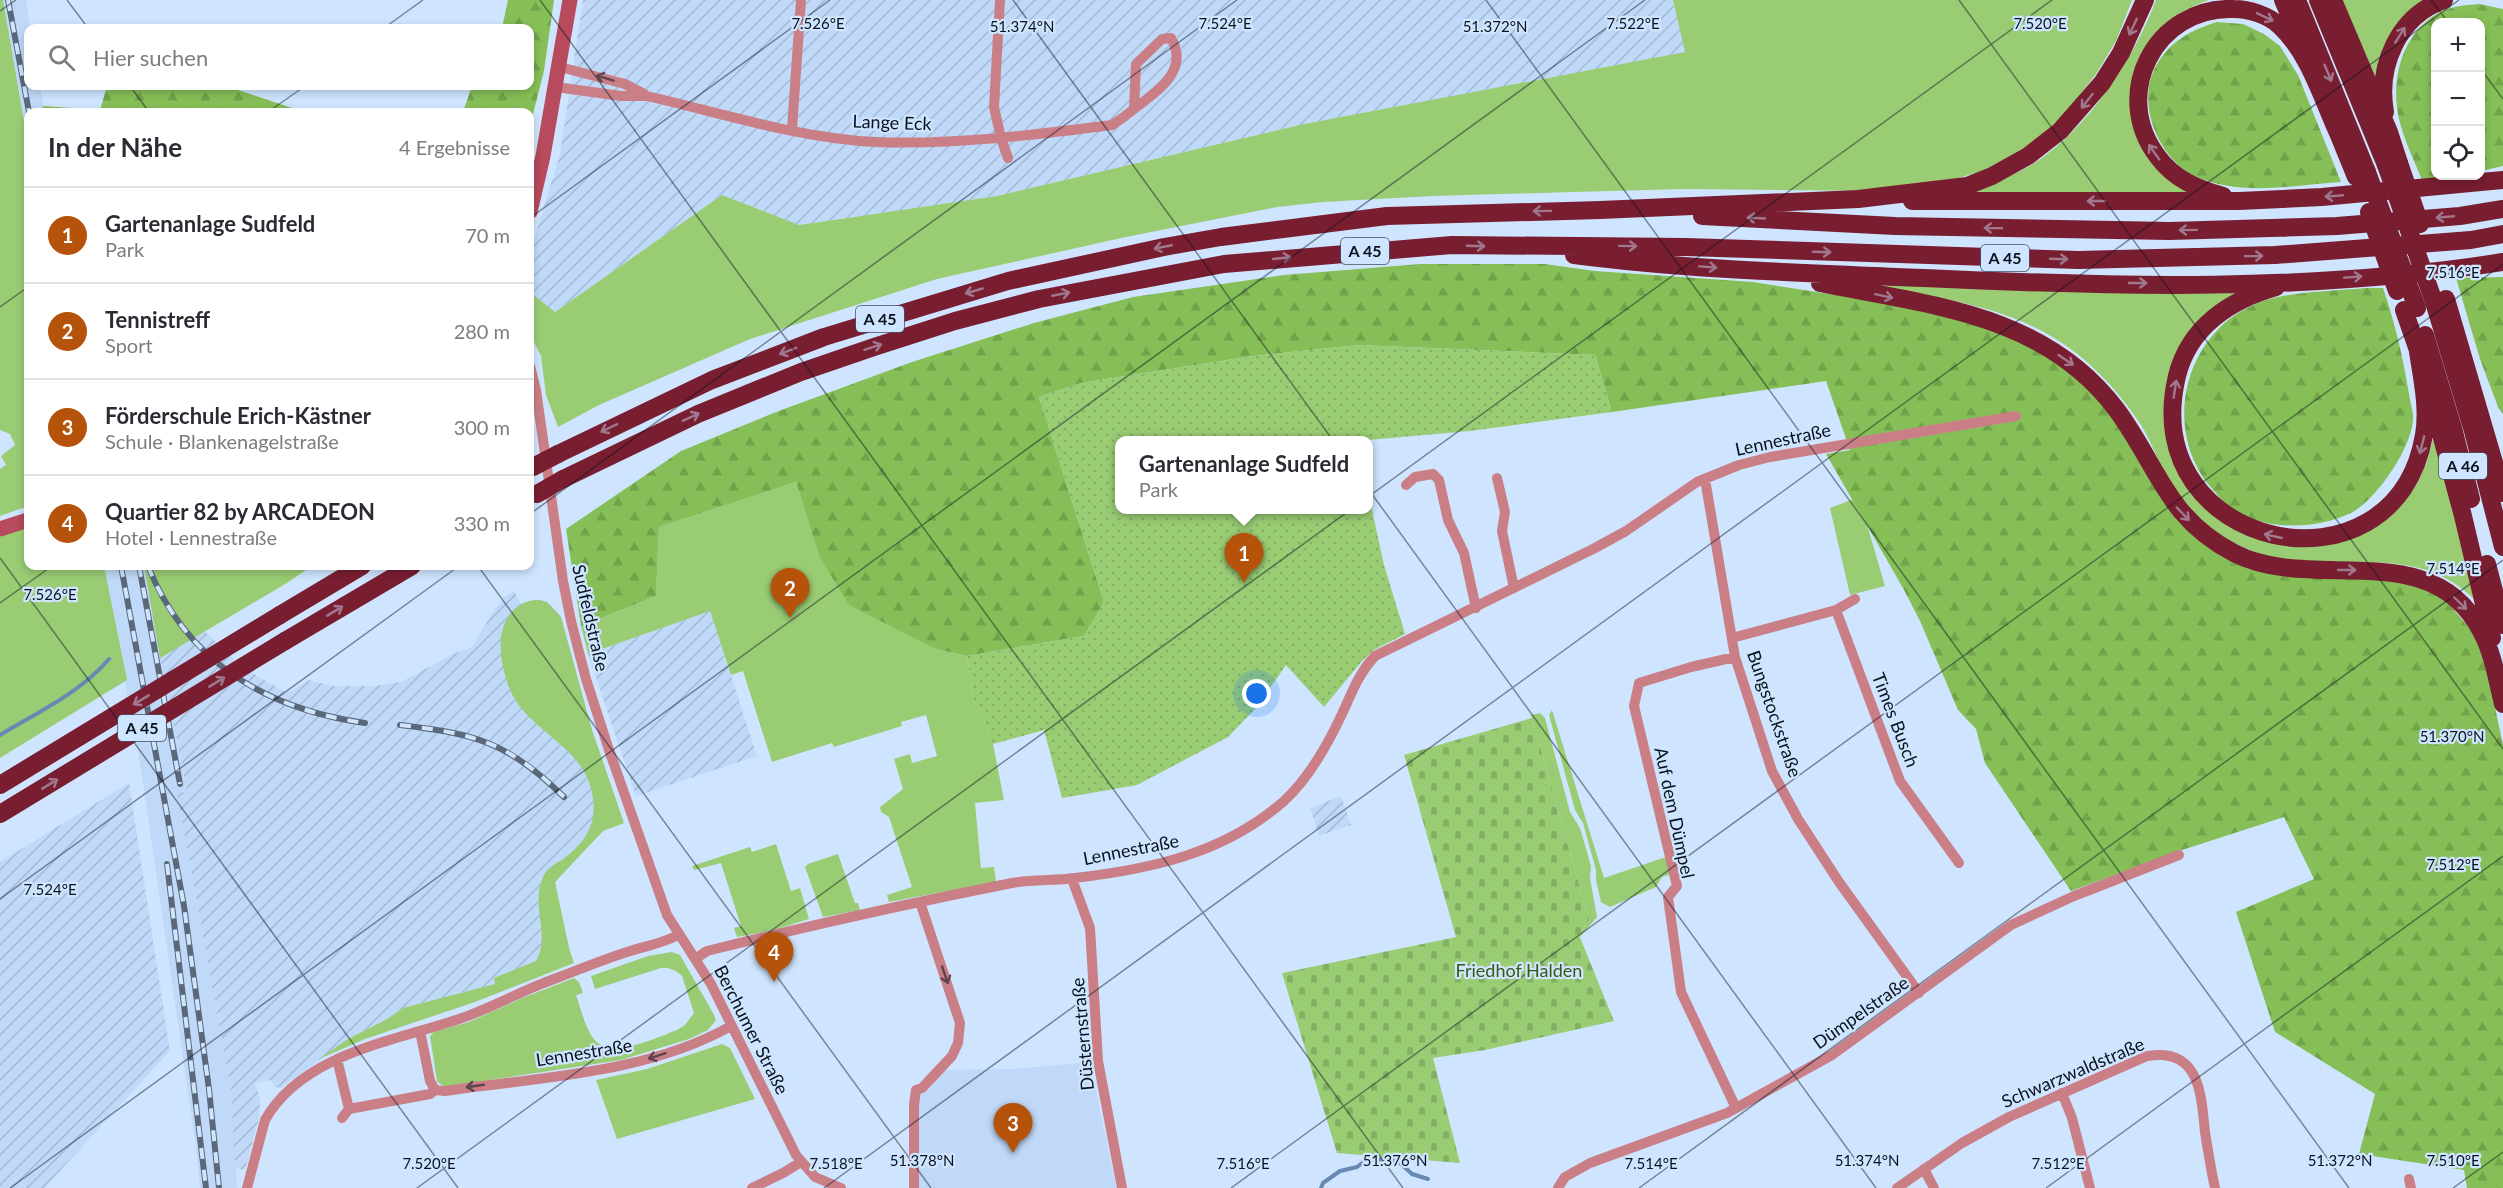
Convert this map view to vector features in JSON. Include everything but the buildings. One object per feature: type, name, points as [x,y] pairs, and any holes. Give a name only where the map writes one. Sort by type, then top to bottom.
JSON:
[{"type":"highway","points":[[1600,210],[1858,198],[1967,186],[1992,176],[2028,156],[2060,131],[2102,83],[2121,53],[2145,0]]},
{"type":"highway","points":[[2283,0],[2338,133]]},
{"type":"highway","name":"A 46","points":[[2297,0],[2362,174],[2425,305],[2473,430],[2503,547]]},
{"type":"highway","name":"A 46","points":[[2318,0],[2393,164],[2454,428],[2503,625]]},
{"type":"highway","points":[[2332,0],[2389,132]]},
{"type":"highway","points":[[2393,164],[2384,94],[2385,66],[2402,29],[2420,12],[2444,0]]},
{"type":"highway","points":[[2239,201],[2205,191],[2186,182],[2171,171],[2158,159],[2149,144],[2138,109],[2138,91],[2143,70],[2151,53],[2163,36],[2182,20],[2200,12],[2222,8],[2242,9],[2261,14],[2279,24],[2299,48],[2338,133],[2362,174]]},
{"type":"highway","points":[[1858,198],[1930,202],[2239,201],[2322,197],[2501,179]]},
{"type":"highway","name":"A 45","points":[[534,466],[637,414],[749,365],[856,326],[1008,281],[1210,239],[1387,216],[1600,210],[1895,226],[2170,231],[2337,226],[2460,216],[2503,209]]},
{"type":"highway","name":"A 45","points":[[534,495],[563,479],[698,414],[801,372],[955,321],[1039,299],[1224,264],[1452,245],[1675,247],[2078,260],[2306,253],[2472,240],[2503,234]]},
{"type":"highway","points":[[1506,247],[1607,260],[1765,272],[2028,283],[2295,281],[2503,264]]},
{"type":"highway","points":[[1765,272],[1956,310],[1988,319],[2022,333],[2050,349],[2075,366],[2115,407],[2176,507],[2192,524],[2235,554],[2279,568],[2381,570],[2409,575],[2450,593],[2474,618],[2483,633],[2503,704]]},
{"type":"highway","points":[[2295,281],[2238,301],[2217,315],[2203,328],[2189,347],[2178,373],[2174,391],[2173,415],[2177,447],[2196,486],[2212,503],[2238,522],[2259,532],[2281,538],[2306,540],[2331,536],[2352,529],[2375,516],[2394,500],[2410,477],[2419,456],[2424,434],[2425,408],[2417,345],[2425,305]]},
{"type":"highway","points":[[2425,305],[2463,350],[2485,407],[2497,427],[2503,432]]},
{"type":"highway","points":[[2417,345],[2466,528],[2488,619],[2503,696]]},
{"type":"highway","points":[[2463,350],[2503,493]]},
{"type":"highway","name":"A 45","points":[[0,785],[355,570]]},
{"type":"highway","name":"A 45","points":[[0,814],[405,570]]},
{"type":"street","points":[[534,195],[560,67],[570,0]]},
{"type":"street","points":[[792,129],[801,0]]},
{"type":"street","points":[[1000,0],[994,107],[1000,138],[1008,158]]},
{"type":"street","name":"Lange Eck","points":[[556,87],[621,96],[647,96],[792,129],[874,142],[933,142],[1000,138],[1112,125],[1134,109],[1171,79],[1176,65],[1175,46],[1171,38],[1162,39],[1136,64],[1134,109]]},
{"type":"street","name":"Lange Eck","points":[[560,67],[625,84],[647,96]]},
{"type":"street","name":"Sudfeldstraße","points":[[534,382],[563,581],[576,644],[650,870]]},
{"type":"street","name":"Lennestraße","points":[[695,958],[717,949],[1028,880],[1072,879],[1124,872],[1180,858],[1231,838],[1294,791],[1341,716],[1356,681],[1375,656],[1476,608],[1626,531],[1683,490],[1739,465],[1770,457],[2016,416]]},
{"type":"street","points":[[1406,485],[1415,477],[1433,474],[1439,480],[1448,520],[1464,553],[1476,608]]},
{"type":"street","points":[[1497,478],[1505,512],[1502,531],[1514,588]]},
{"type":"street","name":"Bungstockstraße","points":[[1705,479],[1735,657],[1772,771],[1798,819],[1833,873],[1919,993]]},
{"type":"street","points":[[0,529],[24,521]]},
{"type":"street","points":[[1732,638],[1836,610],[1855,599]]},
{"type":"street","name":"Times Busch","points":[[1836,610],[1900,781],[1959,863]]},
{"type":"street","name":"Auf dem Dümpel","points":[[1735,657],[1701,664],[1639,683],[1634,706],[1677,886],[1668,897],[1681,992],[1736,1108]]},
{"type":"street","name":"Dümpelstraße","points":[[1558,1188],[1565,1177],[1590,1163],[1736,1108],[1832,1055],[2011,925],[2074,896],[2179,855]]},
{"type":"street","name":"Berchumer Straße","points":[[650,870],[667,915],[695,958],[778,1123],[801,1162],[815,1177],[841,1188]]},
{"type":"street","name":"Düsternstraße","points":[[1072,879],[1090,928],[1098,1061],[1122,1188]]},
{"type":"street","points":[[914,1188],[916,1090],[922,1088],[948,1061],[958,1043],[960,1032],[957,1012],[920,903]]},
{"type":"street","points":[[247,1188],[270,1109],[304,1078],[337,1059],[463,1018],[552,979],[627,952],[666,942],[678,935]]},
{"type":"street","name":"Lennestraße","points":[[337,1059],[346,1113],[430,1094],[435,1090],[445,1091],[633,1064],[712,1036],[731,1026]]},
{"type":"street","points":[[420,1031],[430,1081],[435,1090]]},
{"type":"street","name":"Schwarzwaldstraße","points":[[1897,1188],[1962,1143],[1990,1127],[2147,1056],[2170,1055],[2183,1062],[2197,1079],[2215,1188]]},
{"type":"street","points":[[2062,1093],[2072,1118],[2090,1188]]},
{"type":"street","points":[[752,1188],[801,1162]]},
{"type":"street","points":[[1924,1169],[1934,1188]]},
{"type":"shaded area","points":[[3,0],[26,0],[29,24],[24,24],[24,90],[41,90],[43,108],[24,108],[24,121]]},
{"type":"shaded area","points":[[583,0],[1673,0],[1686,52],[1304,124],[997,196],[798,225],[722,195],[555,312],[534,295],[534,240],[560,154]]},
{"type":"shaded area","points":[[105,570],[145,570],[187,791],[177,794],[231,1089],[237,1188],[200,1188],[142,776]]},
{"type":"shaded area","points":[[514,591],[521,604],[543,600],[561,617],[592,730],[624,823],[603,831],[555,882],[569,948],[495,984],[403,1008],[348,1039],[281,1088],[274,1087],[271,1080],[255,1083],[260,1098],[259,1118],[245,1170],[235,1168],[231,1089],[177,794],[187,791],[156,633],[198,625],[242,667],[287,693],[309,680],[333,686],[374,686],[401,682],[453,654],[472,647],[503,598]]},
{"type":"shaded area","points":[[710,611],[757,756],[636,796],[588,654]]},
{"type":"shaded area","points":[[129,783],[170,1051],[44,1188],[0,1188],[0,862]]},
{"type":"shaded area","points":[[1341,796],[1351,825],[1319,836],[1310,808]]},
{"type":"shaded area","points":[[1090,1062],[1116,1188],[917,1188],[915,1097],[939,1070],[1013,1069]]},
{"type":"green space","points":[[0,0],[3,0],[24,121],[24,507],[0,516],[0,469],[6,465],[1,456],[15,445],[10,434],[0,430]]},
{"type":"green space","points":[[508,0],[554,0],[544,71],[534,110],[534,108],[464,108],[471,90],[534,90],[534,24],[503,24]]},
{"type":"green space","points":[[1673,0],[2132,0],[2116,41],[2096,74],[2061,119],[2041,137],[2010,158],[1983,171],[1958,178],[1892,191],[1684,189],[1432,196],[1277,207],[1126,237],[937,279],[750,339],[599,405],[558,427],[546,395],[541,356],[534,342],[534,295],[555,312],[722,195],[799,225],[997,196],[1304,124],[1685,52]]},
{"type":"green space","points":[[2156,0],[2209,0],[2184,11],[2161,28],[2141,64],[2131,110],[2137,135],[2191,193],[1969,192],[2033,164],[2053,150],[2072,132],[2090,113],[2122,69],[2147,23]]},
{"type":"green space","points":[[2342,0],[2429,0],[2378,83]]},
{"type":"green space","points":[[2479,4],[2503,9],[2503,166],[2485,170],[2485,18],[2431,18],[2442,11]]},
{"type":"green space","points":[[2431,18],[2431,179],[2422,180],[2399,119],[2396,88],[2402,57],[2408,43]]},
{"type":"green space","points":[[2217,22],[2243,24],[2264,34],[2280,46],[2298,75],[2341,182],[2267,188],[2230,186],[2195,176],[2171,157],[2154,128],[2148,96],[2150,81],[2156,66],[2175,43],[2198,29]]},
{"type":"green space","points":[[106,90],[238,90],[292,108],[101,108]]},
{"type":"green space","points":[[43,106],[72,108],[43,108]]},
{"type":"green space","points":[[1420,264],[1545,264],[1595,271],[1753,282],[1894,304],[2003,331],[2059,363],[2098,399],[2212,549],[2391,579],[2428,589],[2449,604],[2472,631],[2486,665],[2503,745],[2503,1188],[2467,1188],[2464,1170],[2359,1154],[2375,1094],[2275,1032],[2236,912],[2314,879],[2284,817],[2179,851],[2071,891],[1985,763],[1976,729],[1958,710],[1920,621],[1903,588],[1826,454],[1850,450],[1826,381],[1612,412],[1595,355],[1359,345],[1253,356],[1081,383],[1039,397],[1104,602],[1084,636],[967,656],[936,649],[849,605],[819,556],[796,482],[659,527],[656,596],[581,626],[566,529],[681,451],[776,412],[912,362],[1034,323],[1133,297],[1284,275]]},
{"type":"green space","points":[[2503,277],[2503,414],[2498,407],[2480,359],[2456,278]]},
{"type":"green space","points":[[1857,284],[2239,290],[2211,310],[2167,416],[2225,523],[2246,534],[2292,546],[2317,546],[2345,538],[2404,500],[2418,482],[2435,432],[2477,602],[2456,584],[2434,573],[2410,566],[2284,559],[2242,547],[2226,539],[2198,517],[2181,498],[2168,479],[2137,419],[2108,383],[2078,355],[2047,334],[2014,318],[1941,298]]},
{"type":"green space","points":[[2383,288],[2398,340],[2413,415],[2411,433],[2391,473],[2361,506],[2351,513],[2322,523],[2290,526],[2273,524],[2243,516],[2229,508],[2198,468],[2188,443],[2184,417],[2186,390],[2194,365],[2208,342],[2226,322],[2263,301],[2306,293]]},
{"type":"green space","points":[[1359,345],[1595,355],[1612,412],[1470,431],[1373,440],[1373,436],[1115,436],[1115,514],[1373,514],[1384,565],[1405,634],[1374,650],[1324,707],[1286,665],[1256,708],[1228,737],[1137,785],[1062,798],[1044,730],[993,744],[979,706],[975,707],[967,656],[1084,636],[1104,602],[1039,397],[1081,383],[1253,356]]},
{"type":"green space","points":[[796,482],[819,556],[936,649],[967,656],[975,706],[979,705],[993,744],[1004,800],[975,803],[981,868],[994,867],[996,882],[889,902],[887,895],[912,887],[889,817],[881,812],[880,807],[903,789],[894,759],[910,754],[912,763],[937,756],[926,715],[901,722],[902,726],[834,747],[832,743],[772,762],[743,671],[731,675],[710,611],[588,654],[581,626],[656,596],[659,527]]},
{"type":"green space","points":[[1859,497],[1885,586],[1850,595],[1830,508]]},
{"type":"green space","points":[[24,528],[24,570],[105,570],[127,680],[0,758],[0,537]]},
{"type":"green space","points":[[145,570],[306,570],[287,583],[160,658]]},
{"type":"green space","points":[[538,600],[547,602],[561,617],[592,730],[624,823],[603,831],[555,882],[574,963],[475,1002],[365,1039],[319,1059],[348,1039],[403,1008],[495,984],[494,978],[536,961],[542,941],[539,898],[544,874],[583,840],[591,825],[594,808],[589,782],[583,769],[521,708],[511,692],[505,674],[501,636],[508,617],[519,606]]},
{"type":"green space","points":[[1552,710],[1604,878],[1666,857],[1671,874],[1662,877],[1656,887],[1610,907],[1601,902],[1596,870],[1583,823],[1575,810],[1549,715]]},
{"type":"green space","points":[[1540,713],[1545,718],[1570,812],[1580,828],[1591,866],[1590,878],[1597,917],[1580,937],[1579,935],[1589,920],[1531,715]]},
{"type":"green space","name":"Friedhof Halden","points":[[1532,718],[1589,920],[1579,935],[1614,1021],[1485,1050],[1433,1058],[1460,1163],[1337,1153],[1282,973],[1456,937],[1404,755]]},
{"type":"green space","points":[[776,844],[791,891],[800,888],[809,919],[774,930],[737,937],[734,928],[741,926],[721,863],[694,870],[692,866],[750,847],[752,852]]},
{"type":"green space","points":[[838,854],[855,903],[858,903],[860,910],[823,917],[805,867]]},
{"type":"green space","points":[[672,952],[680,955],[713,1013],[716,1020],[708,1030],[689,1039],[621,1060],[450,1086],[443,1086],[437,1081],[430,1036],[434,1032],[469,1022],[574,978],[579,982],[583,993],[576,995],[586,1024],[591,1035],[601,1045],[611,1048],[634,1045],[677,1030],[685,1025],[694,1013],[682,976],[677,972],[661,968],[595,989],[591,976],[648,956]]},
{"type":"green space","points":[[722,1044],[730,1048],[755,1099],[617,1139],[596,1080],[647,1069]]},
{"type":"waterway","points":[[0,735],[72,692],[109,659]]},
{"type":"waterway","points":[[1321,1188],[1323,1183],[1340,1171],[1357,1167],[1366,1160],[1389,1159],[1400,1163],[1412,1174],[1428,1179]]},
{"type":"railway","points":[[8,0],[24,85]]},
{"type":"railway","points":[[25,90],[28,108]]},
{"type":"railway","points":[[122,570],[184,906],[209,1089],[219,1188]]},
{"type":"railway","points":[[140,570],[180,784]]},
{"type":"railway","points":[[150,570],[164,599],[184,629],[207,654],[233,675],[262,692],[294,706],[365,723]]},
{"type":"railway","points":[[400,725],[450,732],[490,744],[508,752],[525,764],[564,797]]},
{"type":"railway","points":[[167,864],[206,1188]]},
{"type":"place","name":"Gartenanlage Sudfeld","points":[[1244,583]]},
{"type":"place","name":"Tennistreff","points":[[790,618]]},
{"type":"place","name":"Quartier 82 by ARCADEON","points":[[774,982]]},
{"type":"place","name":"Förderschule Erich-Kästner","points":[[1013,1153]]}]
